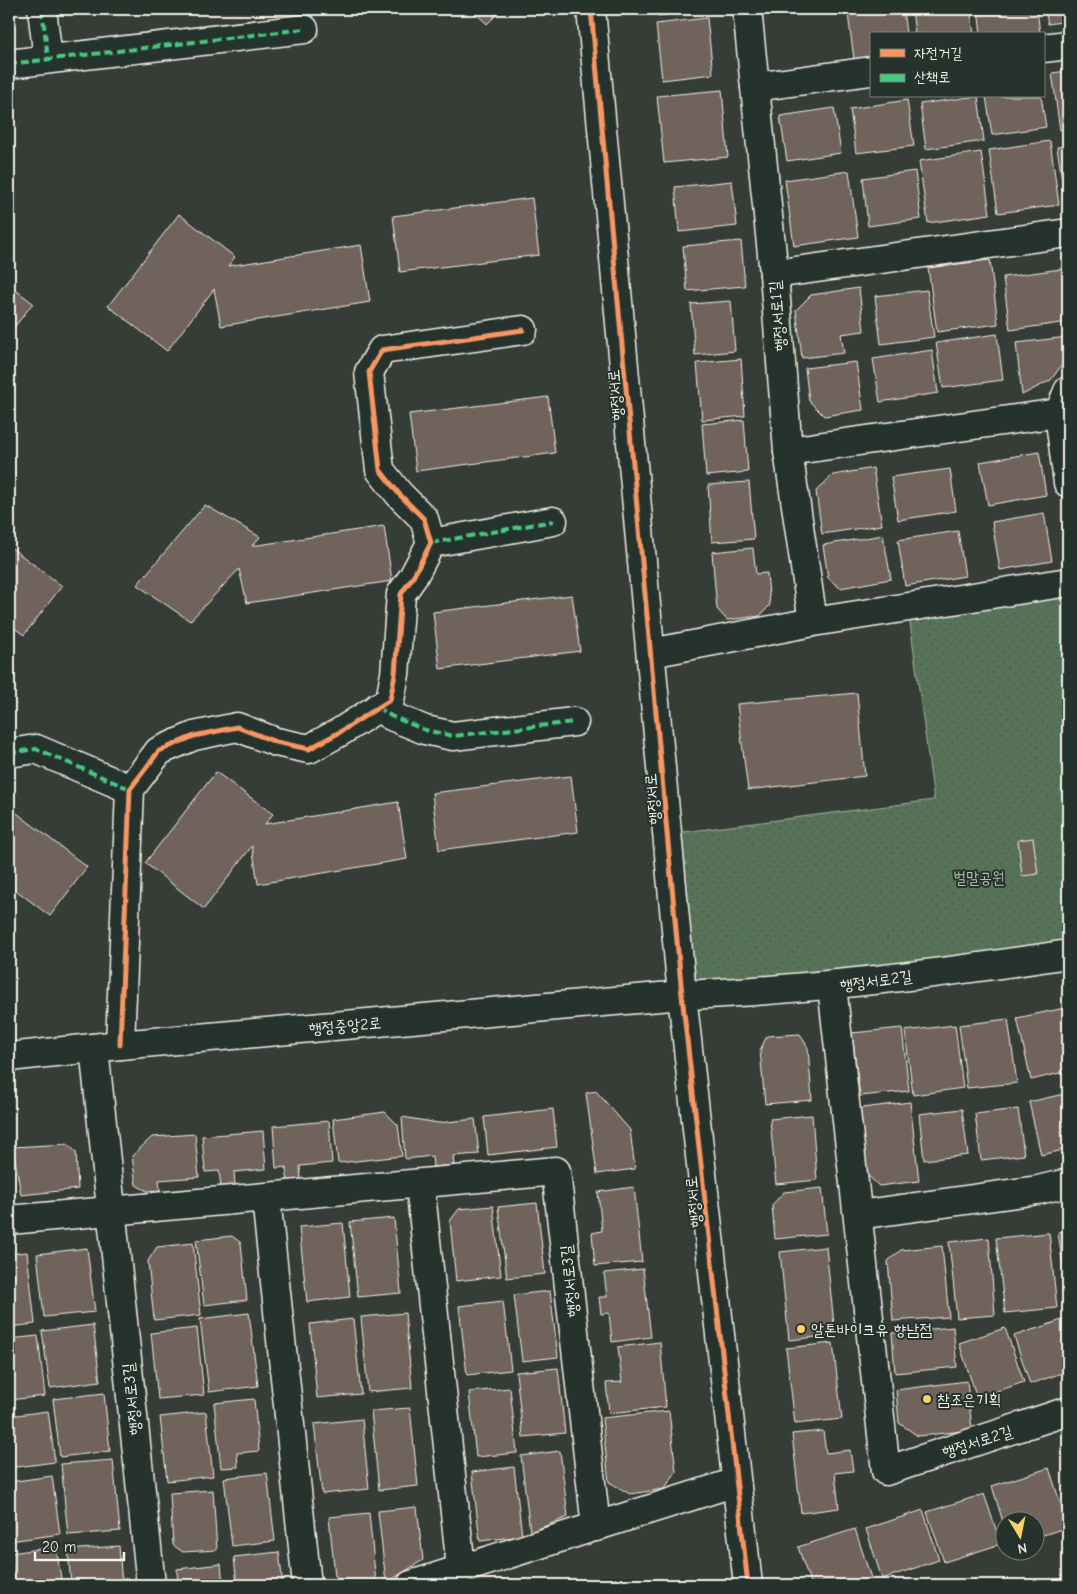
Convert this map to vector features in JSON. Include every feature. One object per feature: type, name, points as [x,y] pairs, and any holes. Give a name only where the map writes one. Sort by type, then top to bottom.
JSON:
[{"type":"street","points":[[42,9],[48,59]]},
{"type":"street","name":"행정서로","points":[[591,9],[682,995],[748,1585]]},
{"type":"street","name":"행정서로1길","points":[[747,9],[774,274],[788,451],[812,622]]},
{"type":"street","points":[[9,64],[304,29]]},
{"type":"street","points":[[1044,48],[1068,45]]},
{"type":"street","points":[[755,87],[870,71]]},
{"type":"street","points":[[774,274],[1068,232]]},
{"type":"street","points":[[9,753],[36,749],[130,789],[158,751],[194,736],[237,727],[276,742],[309,749],[390,700],[401,594],[432,543],[424,519],[399,494],[380,470],[369,372],[382,350],[523,330]]},
{"type":"street","points":[[788,451],[1064,402],[1068,483]]},
{"type":"street","points":[[432,543],[553,521]]},
{"type":"street","points":[[651,653],[812,622],[1068,582]]},
{"type":"street","points":[[378,707],[391,716],[426,730],[453,736],[574,722]]},
{"type":"street","name":"행정서로3길","points":[[130,789],[107,1047],[112,1212],[151,1585]]},
{"type":"street","name":"행정서로2길","points":[[682,995],[832,986],[1068,954]]},
{"type":"street","points":[[832,986],[858,1215],[1038,1190],[1068,1183]]},
{"type":"street","name":"행정중앙2로","points":[[9,1057],[682,995]]},
{"type":"street","name":"행정서로3길","points":[[9,1220],[556,1171],[596,1527]]},
{"type":"street","points":[[420,1184],[461,1569]]},
{"type":"street","points":[[266,1198],[307,1585]]},
{"type":"street","name":"행정서로2길","points":[[858,1215],[886,1472],[1068,1411]]},
{"type":"street","points":[[411,1585],[736,1482]]},
{"type":"green space","name":"벌말공원","points":[[1068,582],[1068,954],[682,995],[668,834],[934,800],[908,608]]},
{"type":"building","points":[[471,9],[502,9],[487,24]]},
{"type":"building","points":[[657,9],[707,9],[707,10],[658,16]]},
{"type":"building","points":[[883,9],[903,9],[906,32],[870,32],[870,56],[854,59],[848,14]]},
{"type":"building","points":[[912,9],[970,9],[974,32],[915,32]]},
{"type":"building","points":[[978,9],[1037,9],[1040,32],[981,32]]},
{"type":"building","points":[[1045,9],[1068,9],[1068,21],[1048,24]]},
{"type":"building","points":[[707,18],[713,74],[662,80],[656,24]]},
{"type":"building","points":[[1068,71],[1068,129],[1060,130],[1052,73]]},
{"type":"building","points":[[722,90],[728,157],[664,163],[657,96]]},
{"type":"building","points":[[964,98],[978,98],[984,141],[926,149],[920,104]]},
{"type":"building","points":[[986,98],[1041,98],[1046,127],[992,135]]},
{"type":"building","points":[[907,100],[914,146],[856,153],[850,109]]},
{"type":"building","points":[[834,108],[841,153],[787,161],[780,116]]},
{"type":"building","points":[[1050,141],[1059,205],[998,213],[989,150]]},
{"type":"building","points":[[1068,146],[1068,199],[1065,200],[1057,147]]},
{"type":"building","points":[[981,152],[990,214],[928,223],[919,161]]},
{"type":"building","points":[[849,171],[858,237],[794,246],[785,180]]},
{"type":"building","points":[[915,171],[921,219],[868,226],[863,178]]},
{"type":"building","points":[[732,181],[737,226],[679,232],[675,187]]},
{"type":"building","points":[[532,198],[539,255],[400,272],[393,216]]},
{"type":"building","points":[[179,214],[235,257],[228,266],[361,245],[370,302],[221,326],[214,289],[167,351],[108,306]]},
{"type":"building","points":[[741,241],[745,286],[687,291],[683,246]]},
{"type":"building","points":[[990,260],[998,324],[937,332],[928,268]]},
{"type":"building","points":[[1068,268],[1068,322],[1010,330],[1003,277]]},
{"type":"building","points":[[9,285],[33,303],[9,334]]},
{"type":"building","points":[[859,288],[864,331],[841,334],[844,353],[802,358],[796,310],[811,295]]},
{"type":"building","points":[[927,290],[934,337],[881,344],[875,296]]},
{"type":"building","points":[[731,301],[735,351],[695,355],[691,304]]},
{"type":"building","points":[[997,334],[1003,380],[943,388],[936,343]]},
{"type":"building","points":[[1068,337],[1066,359],[1051,380],[1022,395],[1016,343]]},
{"type":"building","points":[[932,350],[938,393],[880,402],[873,359]]},
{"type":"building","points":[[741,359],[745,416],[702,420],[697,363]]},
{"type":"building","points":[[856,362],[863,410],[824,416],[809,401],[805,368]]},
{"type":"building","points":[[548,397],[555,453],[416,471],[409,414]]},
{"type":"building","points":[[744,420],[748,472],[706,476],[702,424]]},
{"type":"building","points":[[1039,452],[1046,495],[988,505],[980,462]]},
{"type":"building","points":[[873,468],[882,525],[822,534],[816,491],[833,475]]},
{"type":"building","points":[[950,469],[956,511],[898,520],[891,477]]},
{"type":"building","points":[[749,482],[754,539],[712,542],[708,485]]},
{"type":"building","points":[[205,505],[260,537],[252,546],[384,526],[392,581],[247,603],[239,569],[190,621],[137,585]]},
{"type":"building","points":[[1044,513],[1052,561],[1000,570],[992,522]]},
{"type":"building","points":[[958,531],[965,576],[905,586],[898,540]]},
{"type":"building","points":[[883,535],[891,579],[840,588],[828,578],[823,545]]},
{"type":"building","points":[[9,546],[62,586],[24,635],[9,624]]},
{"type":"building","points":[[753,548],[756,574],[767,573],[770,605],[760,616],[727,620],[717,609],[712,552]]},
{"type":"building","points":[[572,595],[580,651],[440,669],[433,612]]},
{"type":"building","points":[[857,693],[865,776],[748,790],[737,704]]},
{"type":"building","points":[[216,772],[273,814],[265,824],[398,802],[407,859],[258,884],[252,846],[204,909],[145,863]]},
{"type":"building","points":[[571,776],[578,832],[439,850],[432,793]]},
{"type":"building","points":[[9,807],[87,867],[50,916],[9,885]]},
{"type":"building","points":[[1033,838],[1038,874],[1022,876],[1018,840]]},
{"type":"building","points":[[1065,1008],[1068,1023],[1068,1071],[1031,1080],[1017,1018]]},
{"type":"building","points":[[1008,1019],[1017,1083],[967,1088],[959,1025]]},
{"type":"building","points":[[955,1025],[963,1088],[913,1095],[905,1031]]},
{"type":"building","points":[[902,1028],[909,1091],[860,1096],[852,1033]]},
{"type":"building","points":[[800,1034],[808,1048],[812,1100],[765,1104],[760,1050],[767,1036]]},
{"type":"building","points":[[596,1091],[630,1130],[635,1169],[597,1174],[586,1093]]},
{"type":"building","points":[[1068,1093],[1068,1149],[1041,1155],[1029,1102]]},
{"type":"building","points":[[910,1102],[919,1181],[879,1186],[863,1171],[855,1109]]},
{"type":"building","points":[[553,1109],[557,1147],[488,1155],[484,1117]]},
{"type":"building","points":[[962,1109],[968,1155],[924,1160],[919,1114]]},
{"type":"building","points":[[1018,1109],[1024,1155],[981,1160],[975,1114]]},
{"type":"building","points":[[385,1112],[398,1125],[402,1156],[338,1163],[333,1119]]},
{"type":"building","points":[[812,1115],[817,1180],[776,1184],[770,1119]]},
{"type":"building","points":[[402,1117],[438,1123],[475,1119],[479,1154],[453,1156],[454,1165],[433,1167],[432,1156],[405,1159]]},
{"type":"building","points":[[329,1121],[332,1163],[300,1166],[301,1182],[288,1183],[286,1167],[276,1168],[273,1126]]},
{"type":"building","points":[[263,1131],[266,1169],[234,1172],[235,1186],[221,1187],[219,1171],[205,1172],[202,1136]]},
{"type":"building","points":[[195,1134],[199,1177],[159,1180],[160,1190],[147,1191],[136,1185],[132,1156],[152,1137]]},
{"type":"building","points":[[67,1144],[76,1152],[78,1189],[21,1195],[13,1147]]},
{"type":"building","points":[[634,1187],[642,1262],[595,1266],[592,1233],[602,1231],[598,1192]]},
{"type":"building","points":[[822,1188],[827,1234],[775,1239],[772,1205],[784,1192]]},
{"type":"building","points":[[537,1203],[545,1274],[507,1278],[498,1207]]},
{"type":"building","points":[[493,1206],[501,1276],[456,1281],[450,1221],[459,1209]]},
{"type":"building","points":[[394,1218],[401,1293],[358,1297],[350,1222]]},
{"type":"building","points":[[343,1223],[350,1297],[307,1302],[299,1227]]},
{"type":"building","points":[[1068,1231],[1068,1303],[1058,1232]]},
{"type":"building","points":[[1049,1233],[1057,1308],[1005,1313],[996,1238]]},
{"type":"building","points":[[232,1236],[241,1243],[247,1300],[204,1305],[196,1240]]},
{"type":"building","points":[[989,1238],[995,1315],[957,1318],[949,1242]]},
{"type":"building","points":[[193,1243],[201,1315],[154,1320],[148,1261],[157,1247]]},
{"type":"building","points":[[942,1246],[949,1317],[893,1321],[888,1261],[901,1250]]},
{"type":"building","points":[[826,1247],[835,1335],[789,1340],[780,1252]]},
{"type":"building","points":[[87,1248],[95,1312],[44,1317],[37,1254]]},
{"type":"building","points":[[27,1252],[35,1324],[9,1327],[9,1254]]},
{"type":"building","points":[[643,1269],[651,1337],[612,1342],[609,1313],[601,1314],[599,1297],[607,1297],[604,1273]]},
{"type":"building","points":[[550,1291],[558,1357],[522,1361],[514,1295]]},
{"type":"building","points":[[503,1301],[511,1370],[467,1375],[459,1306]]},
{"type":"building","points":[[249,1313],[258,1386],[209,1392],[200,1319]]},
{"type":"building","points":[[405,1313],[412,1388],[368,1392],[361,1317]]},
{"type":"building","points":[[1068,1318],[1068,1371],[1030,1384],[1014,1336]]},
{"type":"building","points":[[353,1319],[361,1394],[317,1398],[310,1324]]},
{"type":"building","points":[[93,1325],[100,1381],[50,1388],[42,1331]]},
{"type":"building","points":[[953,1327],[957,1367],[895,1373],[892,1333]]},
{"type":"building","points":[[197,1328],[204,1395],[158,1399],[151,1333]]},
{"type":"building","points":[[1005,1328],[1024,1382],[977,1398],[959,1343]]},
{"type":"building","points":[[38,1336],[45,1396],[9,1400],[9,1339]]},
{"type":"building","points":[[660,1342],[666,1407],[609,1413],[606,1383],[622,1382],[618,1347]]},
{"type":"building","points":[[833,1343],[842,1419],[795,1424],[786,1348]]},
{"type":"building","points":[[558,1368],[565,1433],[523,1437],[516,1372]]},
{"type":"building","points":[[967,1381],[972,1430],[918,1436],[899,1423],[896,1390]]},
{"type":"building","points":[[510,1388],[517,1453],[476,1457],[469,1392]]},
{"type":"building","points":[[104,1393],[110,1451],[60,1457],[53,1399]]},
{"type":"building","points":[[254,1399],[259,1451],[237,1453],[238,1467],[221,1468],[214,1403]]},
{"type":"building","points":[[410,1408],[418,1486],[379,1490],[371,1411]]},
{"type":"building","points":[[48,1411],[55,1462],[9,1468],[9,1416]]},
{"type":"building","points":[[669,1411],[676,1472],[664,1489],[630,1494],[609,1482],[602,1418]]},
{"type":"building","points":[[206,1412],[213,1476],[167,1481],[160,1417]]},
{"type":"building","points":[[362,1419],[369,1489],[322,1494],[314,1424]]},
{"type":"building","points":[[823,1431],[826,1453],[850,1450],[853,1471],[835,1473],[839,1508],[801,1513],[792,1434]]},
{"type":"building","points":[[560,1451],[568,1517],[530,1532],[521,1456]]},
{"type":"building","points":[[113,1460],[120,1531],[68,1535],[61,1464]]},
{"type":"building","points":[[514,1467],[522,1536],[480,1541],[472,1472]]},
{"type":"building","points":[[1049,1468],[1068,1527],[1044,1535],[1044,1512],[1000,1512],[992,1486]]},
{"type":"building","points":[[267,1473],[275,1541],[232,1546],[224,1478]]},
{"type":"building","points":[[52,1476],[60,1534],[10,1541],[9,1482]]},
{"type":"building","points":[[213,1490],[217,1550],[183,1552],[173,1545],[170,1493]]},
{"type":"building","points":[[984,1494],[994,1523],[994,1546],[944,1562],[927,1512]]},
{"type":"building","points":[[417,1507],[423,1560],[386,1583],[378,1511]]},
{"type":"building","points":[[923,1510],[939,1560],[882,1579],[866,1529]]},
{"type":"building","points":[[369,1513],[376,1583],[350,1585],[335,1576],[329,1517]]},
{"type":"building","points":[[855,1529],[871,1578],[850,1585],[811,1585],[798,1547]]},
{"type":"building","points":[[119,1546],[122,1585],[71,1585],[68,1550]]},
{"type":"building","points":[[56,1547],[62,1585],[15,1585],[10,1553]]},
{"type":"building","points":[[279,1552],[283,1585],[237,1585],[234,1557]]},
{"type":"building","points":[[221,1564],[223,1585],[178,1585],[177,1569]]},
{"type":"marked path","points":[[42,9],[48,59]]},
{"type":"marked path","points":[[9,64],[304,29]]},
{"type":"marked path","points":[[431,543],[553,521]]},
{"type":"marked path","points":[[378,707],[391,716],[425,730],[453,736],[574,722]]},
{"type":"marked path","points":[[9,753],[36,749],[130,789]]},
{"type":"cycle path","points":[[591,9],[682,995],[748,1585]]},
{"type":"cycle path","points":[[120,1045],[130,789],[159,751],[194,736],[237,727],[276,742],[309,749],[390,700],[395,674],[401,594],[413,577],[431,543],[424,519],[399,494],[380,470],[369,372],[382,350],[523,330]]},
{"type":"place","name":"알톤바이크유 향남점","points":[[801,1329]]},
{"type":"place","name":"참조은기획","points":[[927,1399]]}]
